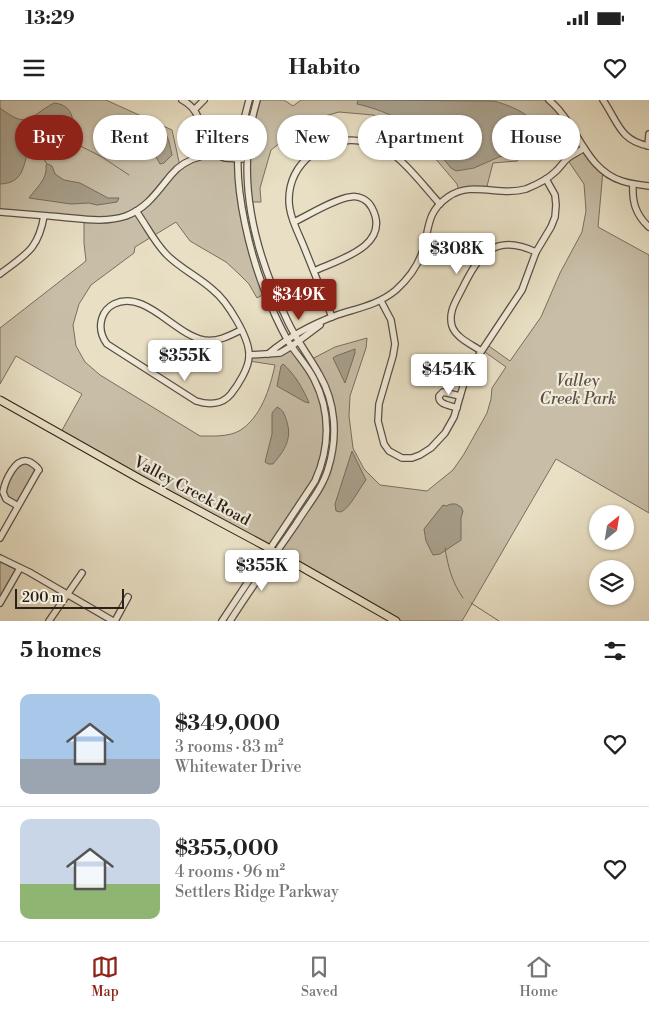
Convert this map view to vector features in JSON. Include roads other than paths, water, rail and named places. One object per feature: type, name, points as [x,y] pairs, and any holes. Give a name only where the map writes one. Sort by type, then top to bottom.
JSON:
[{"type":"main road","name":"Valley Creek Road","points":[[0,400],[140,479],[273,550],[396,621]]},
{"type":"street","points":[[182,100],[195,110],[198,115]]},
{"type":"street","points":[[195,110],[204,100]]},
{"type":"street","points":[[245,115],[249,100]]},
{"type":"street","points":[[253,115],[257,100]]},
{"type":"street","points":[[549,100],[568,121],[584,148],[604,172],[618,180],[649,186]]},
{"type":"street","points":[[603,100],[625,136],[636,143],[648,146],[649,134]]},
{"type":"street","points":[[332,318],[294,222],[290,206],[290,191],[293,178],[302,163],[316,151],[339,141],[353,139],[367,141],[391,152],[440,204]]},
{"type":"street","points":[[250,355],[268,354],[290,343],[321,323],[381,301],[401,285],[417,264],[422,252],[430,217],[449,196],[465,190],[479,188],[509,192],[525,189],[546,179],[567,158],[584,148]]},
{"type":"street","points":[[0,212],[104,220],[127,216],[150,201],[176,170],[192,160]]},
{"type":"street","points":[[230,621],[314,481],[321,466],[326,442],[326,418],[320,393],[313,378],[290,343],[264,289],[254,257],[242,209],[238,160]]},
{"type":"street","points":[[222,621],[321,484],[328,469],[334,443],[334,418],[327,390],[296,338],[267,273],[250,213],[246,160]]},
{"type":"street","points":[[381,301],[391,320],[395,344],[378,412],[382,437],[387,448],[393,454],[402,458],[412,458],[420,455],[436,443],[445,433],[457,408],[467,373],[522,290],[536,252],[555,217],[555,195],[546,179]]},
{"type":"street","points":[[633,184],[632,199],[634,206],[638,215],[649,226]]},
{"type":"street","points":[[294,222],[350,196],[364,199],[374,211],[376,230],[367,245],[314,271]]},
{"type":"street","points":[[136,211],[152,238],[166,255],[221,296],[241,330],[250,355],[246,369],[231,394],[216,403],[202,403],[111,348],[104,339],[101,328],[104,314],[112,305],[124,300],[142,304],[200,339],[223,339],[241,330]]},
{"type":"street","points":[[0,274],[34,246],[41,230],[44,216]]},
{"type":"street","points":[[481,351],[458,334],[453,327],[451,318],[452,308],[475,264],[481,256],[498,246],[518,245],[536,252]]},
{"type":"street","points":[[457,408],[442,403],[439,400],[439,396],[443,392],[460,396]]},
{"type":"street","points":[[0,538],[39,470],[37,466],[28,461],[20,462],[15,466],[2,492],[6,499],[18,506]]},
{"type":"street","points":[[0,558],[114,621],[128,597]]},
{"type":"street","points":[[0,603],[20,568]]},
{"type":"street","points":[[49,621],[82,573]]},
{"type":"waterway","points":[[83,147],[129,175]]},
{"type":"waterway","points":[[45,160],[47,164]]},
{"type":"waterway","points":[[445,548],[451,574],[463,598]]},
{"type":"waterway","points":[[471,603],[499,621]]},
{"type":"park label","name":"Valley Creek Park","points":[[578,390]]}]
